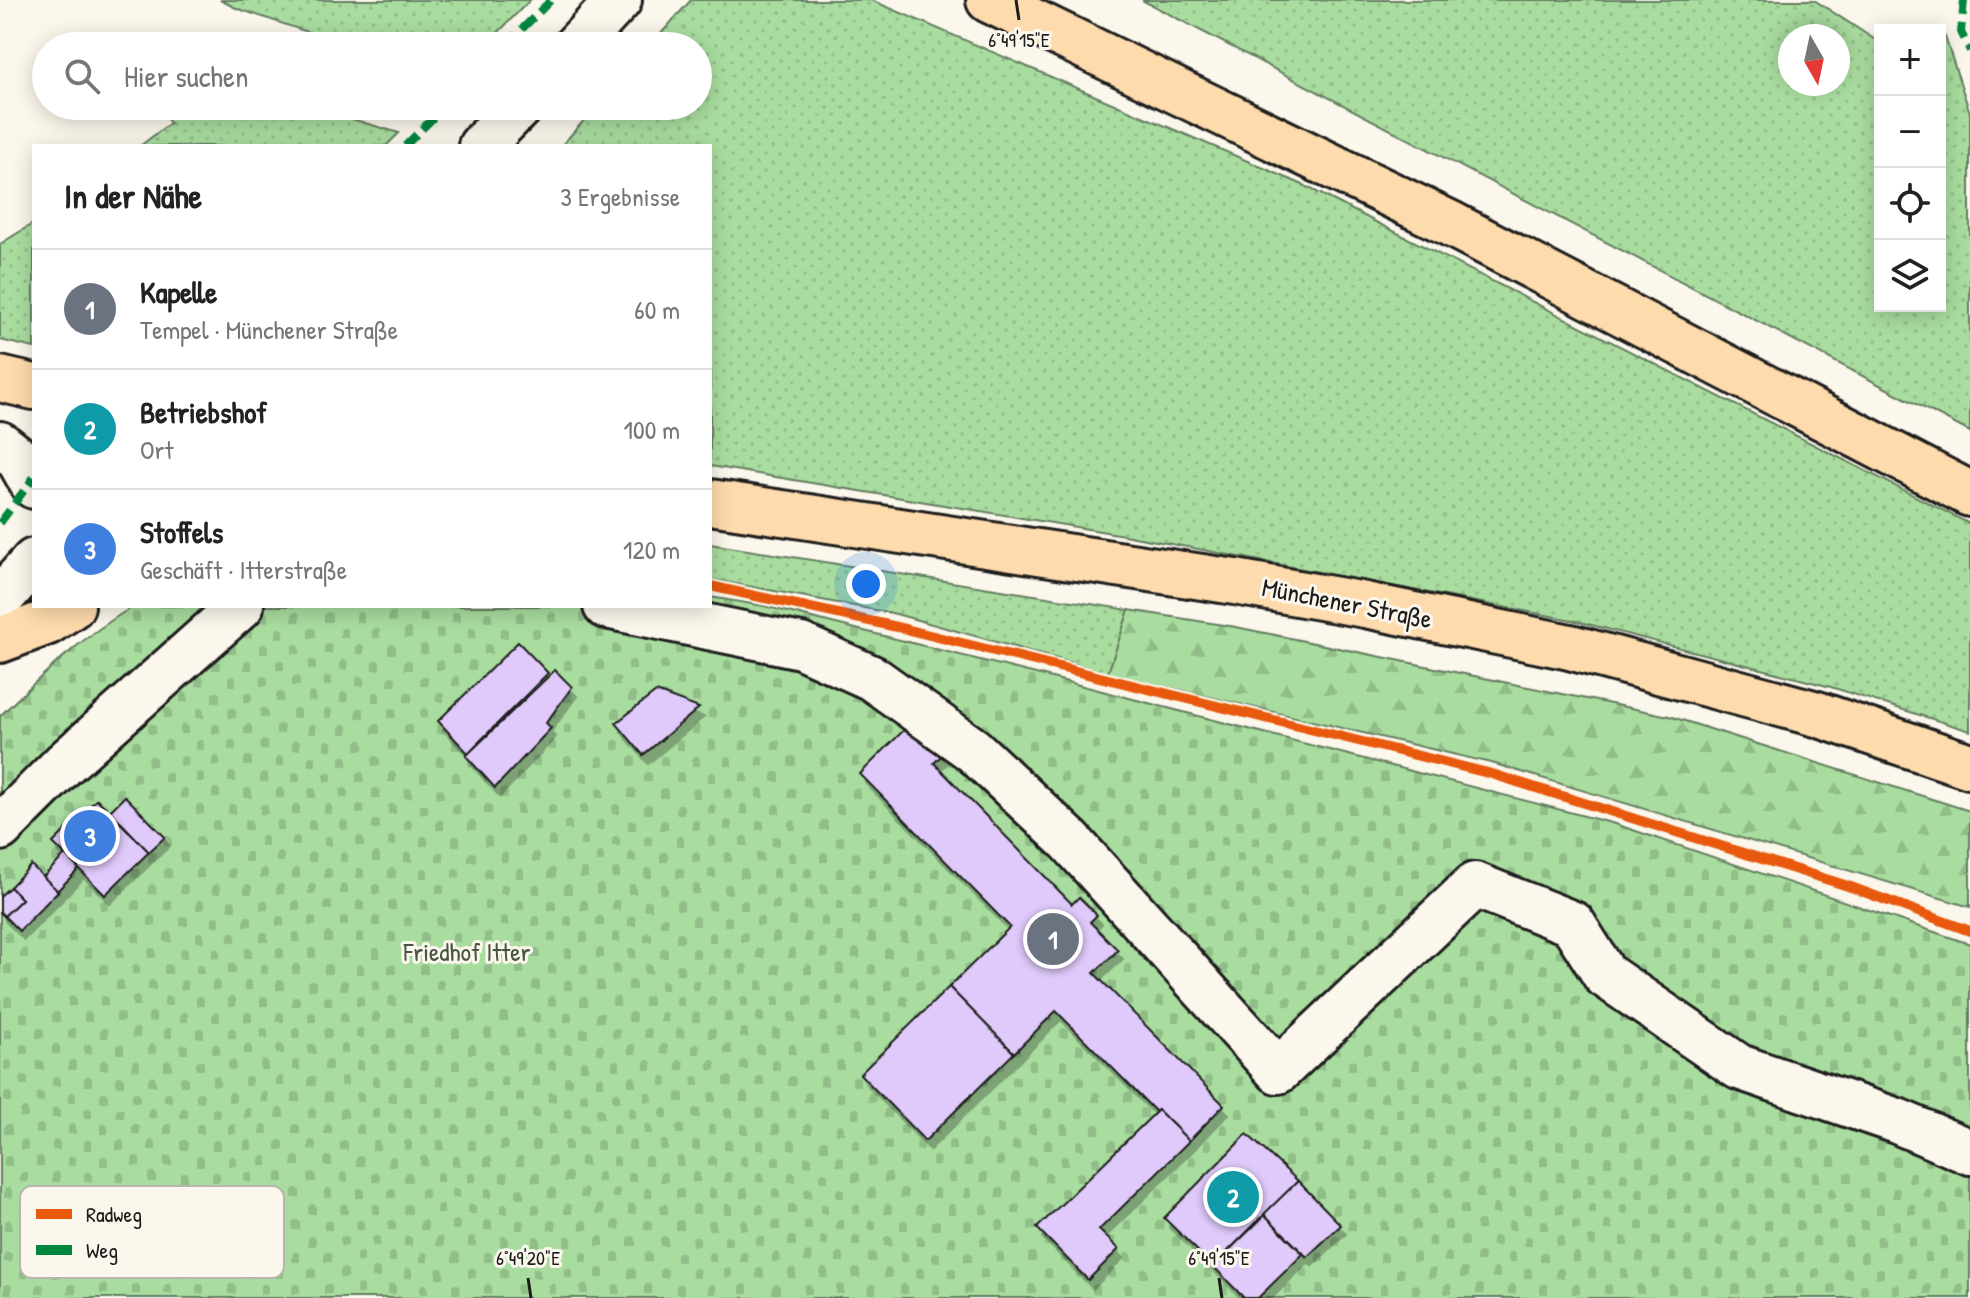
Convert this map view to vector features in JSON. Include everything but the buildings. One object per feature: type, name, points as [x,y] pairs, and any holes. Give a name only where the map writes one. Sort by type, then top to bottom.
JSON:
[{"type":"main road","points":[[989,0],[1421,209],[1970,494]]},
{"type":"main road","points":[[0,379],[32,387]]},
{"type":"main road","name":"Münchener Straße","points":[[712,502],[1235,582],[1555,644],[1817,714],[1970,766]]},
{"type":"main road","points":[[0,640],[48,622],[69,608]]},
{"type":"street","points":[[589,32],[619,0]]},
{"type":"street","points":[[483,144],[506,120]]},
{"type":"street","points":[[0,444],[18,458],[32,482]]},
{"type":"street","points":[[0,621],[21,583],[32,542]]},
{"type":"street","points":[[0,828],[64,764],[239,608]]},
{"type":"street","points":[[616,608],[801,646],[872,678],[973,750],[1070,841],[1278,1071],[1475,885],[1573,924],[1605,975],[1739,1067],[1897,1121],[1970,1152]]},
{"type":"green space","points":[[220,0],[530,0],[499,32],[307,32]]},
{"type":"green space","points":[[691,0],[871,0],[1301,184],[1970,524],[1970,731],[1831,687],[1572,620],[1124,535],[712,466],[712,144],[563,144],[584,120],[712,120],[712,32],[662,32]]},
{"type":"green space","points":[[1142,0],[1814,0],[1874,39],[1874,312],[1946,312],[1946,40],[1970,113],[1970,432]]},
{"type":"green space","points":[[168,120],[355,120],[399,133],[388,144],[143,144],[170,123]]},
{"type":"green space","points":[[32,224],[32,348],[0,340],[0,244]]},
{"type":"green space","points":[[712,544],[1129,610],[1108,673],[896,614],[712,579]]},
{"type":"green space","name":"Friedhof Itter","points":[[712,597],[764,606],[1615,824],[1970,944],[1970,1298],[0,1298],[0,716],[47,671],[131,608],[712,608]]},
{"type":"green space","points":[[1129,610],[1236,627],[1669,716],[1970,811],[1970,907],[1495,764],[1108,673]]},
{"type":"marked path","points":[[519,32],[551,0]]},
{"type":"marked path","points":[[1964,0],[1961,32],[1970,51]]},
{"type":"marked path","points":[[407,144],[431,120]]},
{"type":"marked path","points":[[0,523],[32,480]]},
{"type":"cycle path","points":[[712,586],[897,627],[1492,774],[1848,886],[1970,931]]},
{"type":"place","name":"Stoffels","points":[[90,836]]},
{"type":"place","name":"Kapelle","points":[[1053,939]]},
{"type":"place","name":"Betriebshof","points":[[1233,1197]]}]
